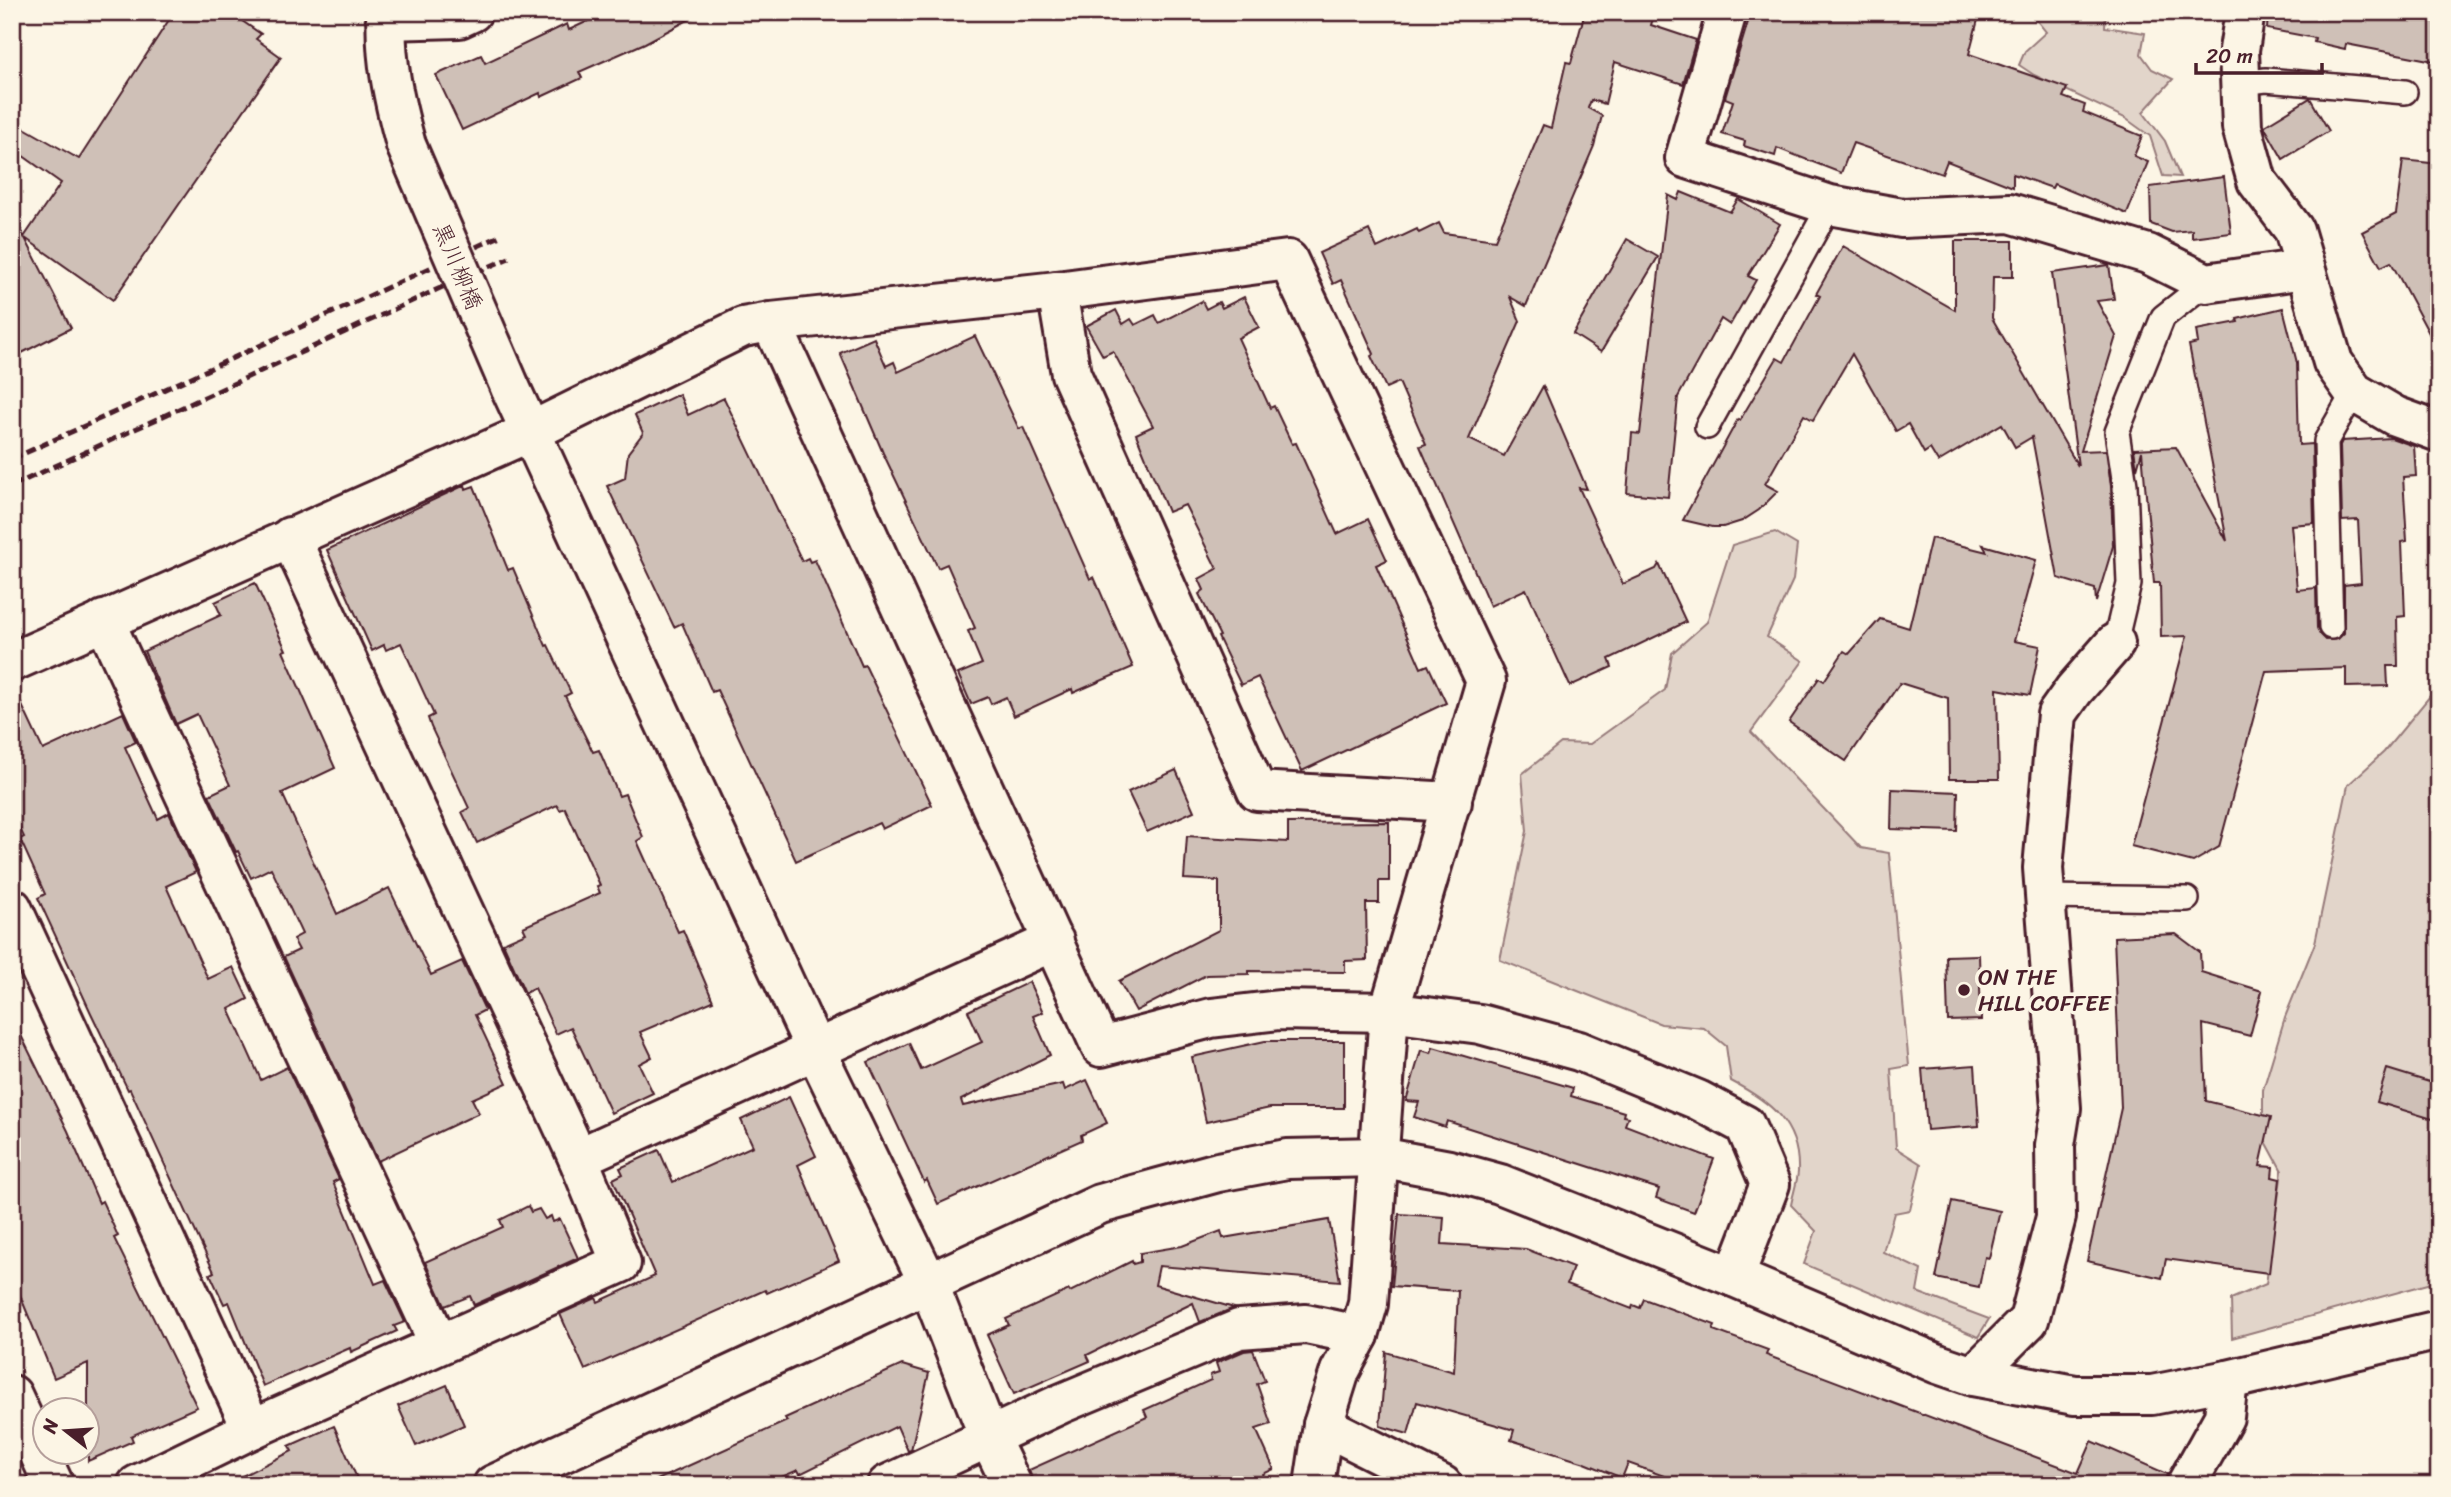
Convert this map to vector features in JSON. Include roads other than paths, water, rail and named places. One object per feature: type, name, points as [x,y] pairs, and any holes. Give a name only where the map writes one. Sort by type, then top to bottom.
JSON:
[{"type":"street","points":[[386,16],[459,18],[472,12]]},
{"type":"street","points":[[1727,12],[1685,158],[1830,205],[1902,218],[2010,213],[2148,254],[2206,283],[2305,269]]},
{"type":"street","points":[[2245,12],[2239,50],[2242,127],[2257,181],[2294,230],[2333,362],[2354,392],[2395,416],[2439,432]]},
{"type":"street","name":"黒川柳橋","points":[[386,16],[393,97],[406,145],[530,432],[816,1051],[928,1282],[989,1437],[1012,1485]]},
{"type":"street","points":[[12,662],[530,432],[743,327],[1057,291],[1288,260],[1486,681],[1389,1012],[1368,1304],[1359,1335],[1340,1371],[1323,1425],[1314,1485]]},
{"type":"street","points":[[1057,291],[1071,374],[1257,791],[1452,802]]},
{"type":"street","points":[[771,322],[1101,1047],[1211,1018],[1279,1010],[1389,1012],[1480,1024],[1579,1051],[1698,1100],[1745,1125],[1770,1184],[1734,1277]]},
{"type":"street","points":[[136,1485],[252,1429],[621,1263],[578,1158],[290,537]]},
{"type":"street","points":[[104,620],[439,1344]]},
{"type":"street","points":[[1973,1376],[2029,1320],[2056,1217],[2054,1145],[2061,1108],[2043,868],[2057,714],[2115,643]]},
{"type":"street","points":[[12,908],[252,1429]]},
{"type":"street","points":[[578,1158],[1054,941]]},
{"type":"street","points":[[493,1485],[1100,1204],[1218,1172],[1287,1159],[1379,1157],[1449,1170],[1500,1184],[1973,1376],[2075,1395],[2152,1395],[2228,1380],[2439,1330]]},
{"type":"street","points":[[887,1485],[1060,1404],[1239,1329],[1306,1324],[1359,1335]]},
{"type":"street","points":[[2186,1485],[2224,1417],[2228,1380]]},
{"type":"street","points":[[12,1395],[54,1485]]},
{"type":"street","points":[[1323,1425],[1442,1485]]},
{"type":"lane","points":[[2241,83],[2266,80],[2405,92]]},
{"type":"lane","points":[[1707,427],[1830,205]]},
{"type":"lane","points":[[2115,643],[2129,584],[2125,485],[2118,432],[2163,317],[2206,283]]},
{"type":"lane","points":[[2331,627],[2326,441],[2354,392]]},
{"type":"lane","points":[[2045,897],[2187,899]]},
{"type":"railway","points":[[12,459],[500,236]]},
{"type":"railway","points":[[12,486],[509,258]]},
{"type":"place","name":"ON THE HILL COFFEE","points":[[1964,990]]}]
